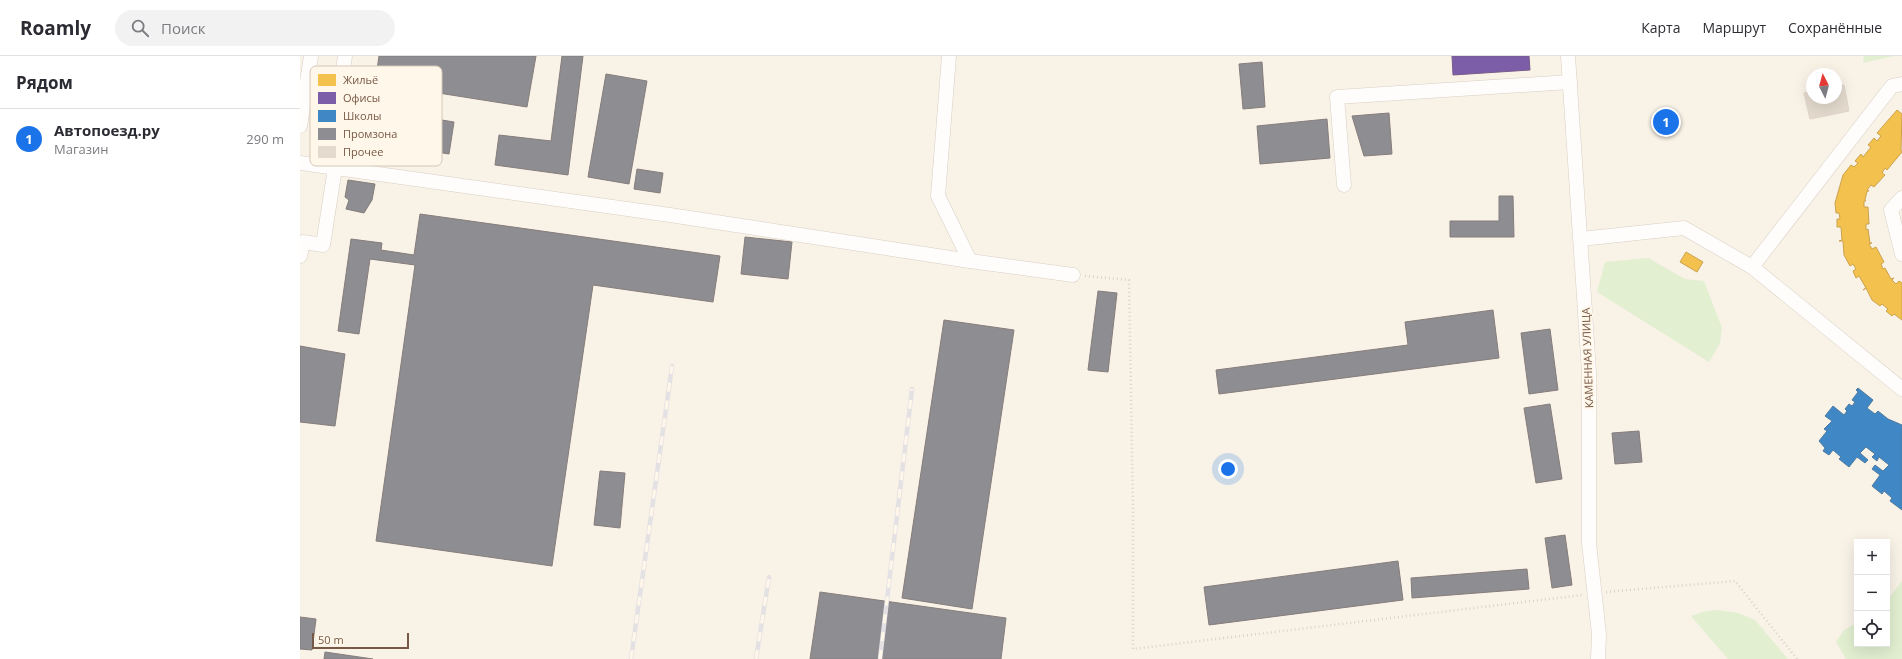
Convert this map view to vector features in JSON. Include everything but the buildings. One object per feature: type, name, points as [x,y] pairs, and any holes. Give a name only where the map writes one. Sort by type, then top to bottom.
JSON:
[{"type":"street","points":[[300,126],[311,56]]},
{"type":"street","points":[[344,66],[345,56]]},
{"type":"street","points":[[949,56],[938,196],[970,262]]},
{"type":"street","name":"КАМЕННАЯ УЛИЦА","points":[[1568,56],[1589,372],[1589,543],[1596,593],[1599,634],[1598,659]]},
{"type":"street","points":[[1344,185],[1337,97],[1570,82]]},
{"type":"street","points":[[1752,267],[1892,86],[1902,84]]},
{"type":"street","points":[[300,163],[310,164]]},
{"type":"street","points":[[321,166],[670,215],[970,262],[1073,275]]},
{"type":"street","points":[[300,256],[303,242],[323,245],[335,168]]},
{"type":"street","points":[[1902,198],[1891,210],[1902,254]]},
{"type":"street","points":[[1581,239],[1684,228],[1752,267],[1902,389]]},
{"type":"path","points":[[1073,275],[1129,280],[1133,509],[1133,649],[1596,593],[1734,581],[1797,659]]},
{"type":"green space","points":[[1864,56],[1894,56],[1863,63]]},
{"type":"green space","points":[[1648,258],[1685,279],[1704,281],[1722,328],[1720,343],[1709,362],[1597,292],[1605,262]]},
{"type":"green space","points":[[1902,581],[1902,659],[1846,659],[1836,642],[1844,630],[1854,625],[1854,647],[1890,647],[1890,597]]},
{"type":"green space","points":[[1717,610],[1738,613],[1755,620],[1788,659],[1728,659],[1691,616]]},
{"type":"railway","points":[[631,659],[672,366]]},
{"type":"railway","points":[[880,659],[912,389]]},
{"type":"railway","points":[[756,659],[769,577]]},
{"type":"place","name":"Автопоезд.ру","points":[[1666,122]]}]
